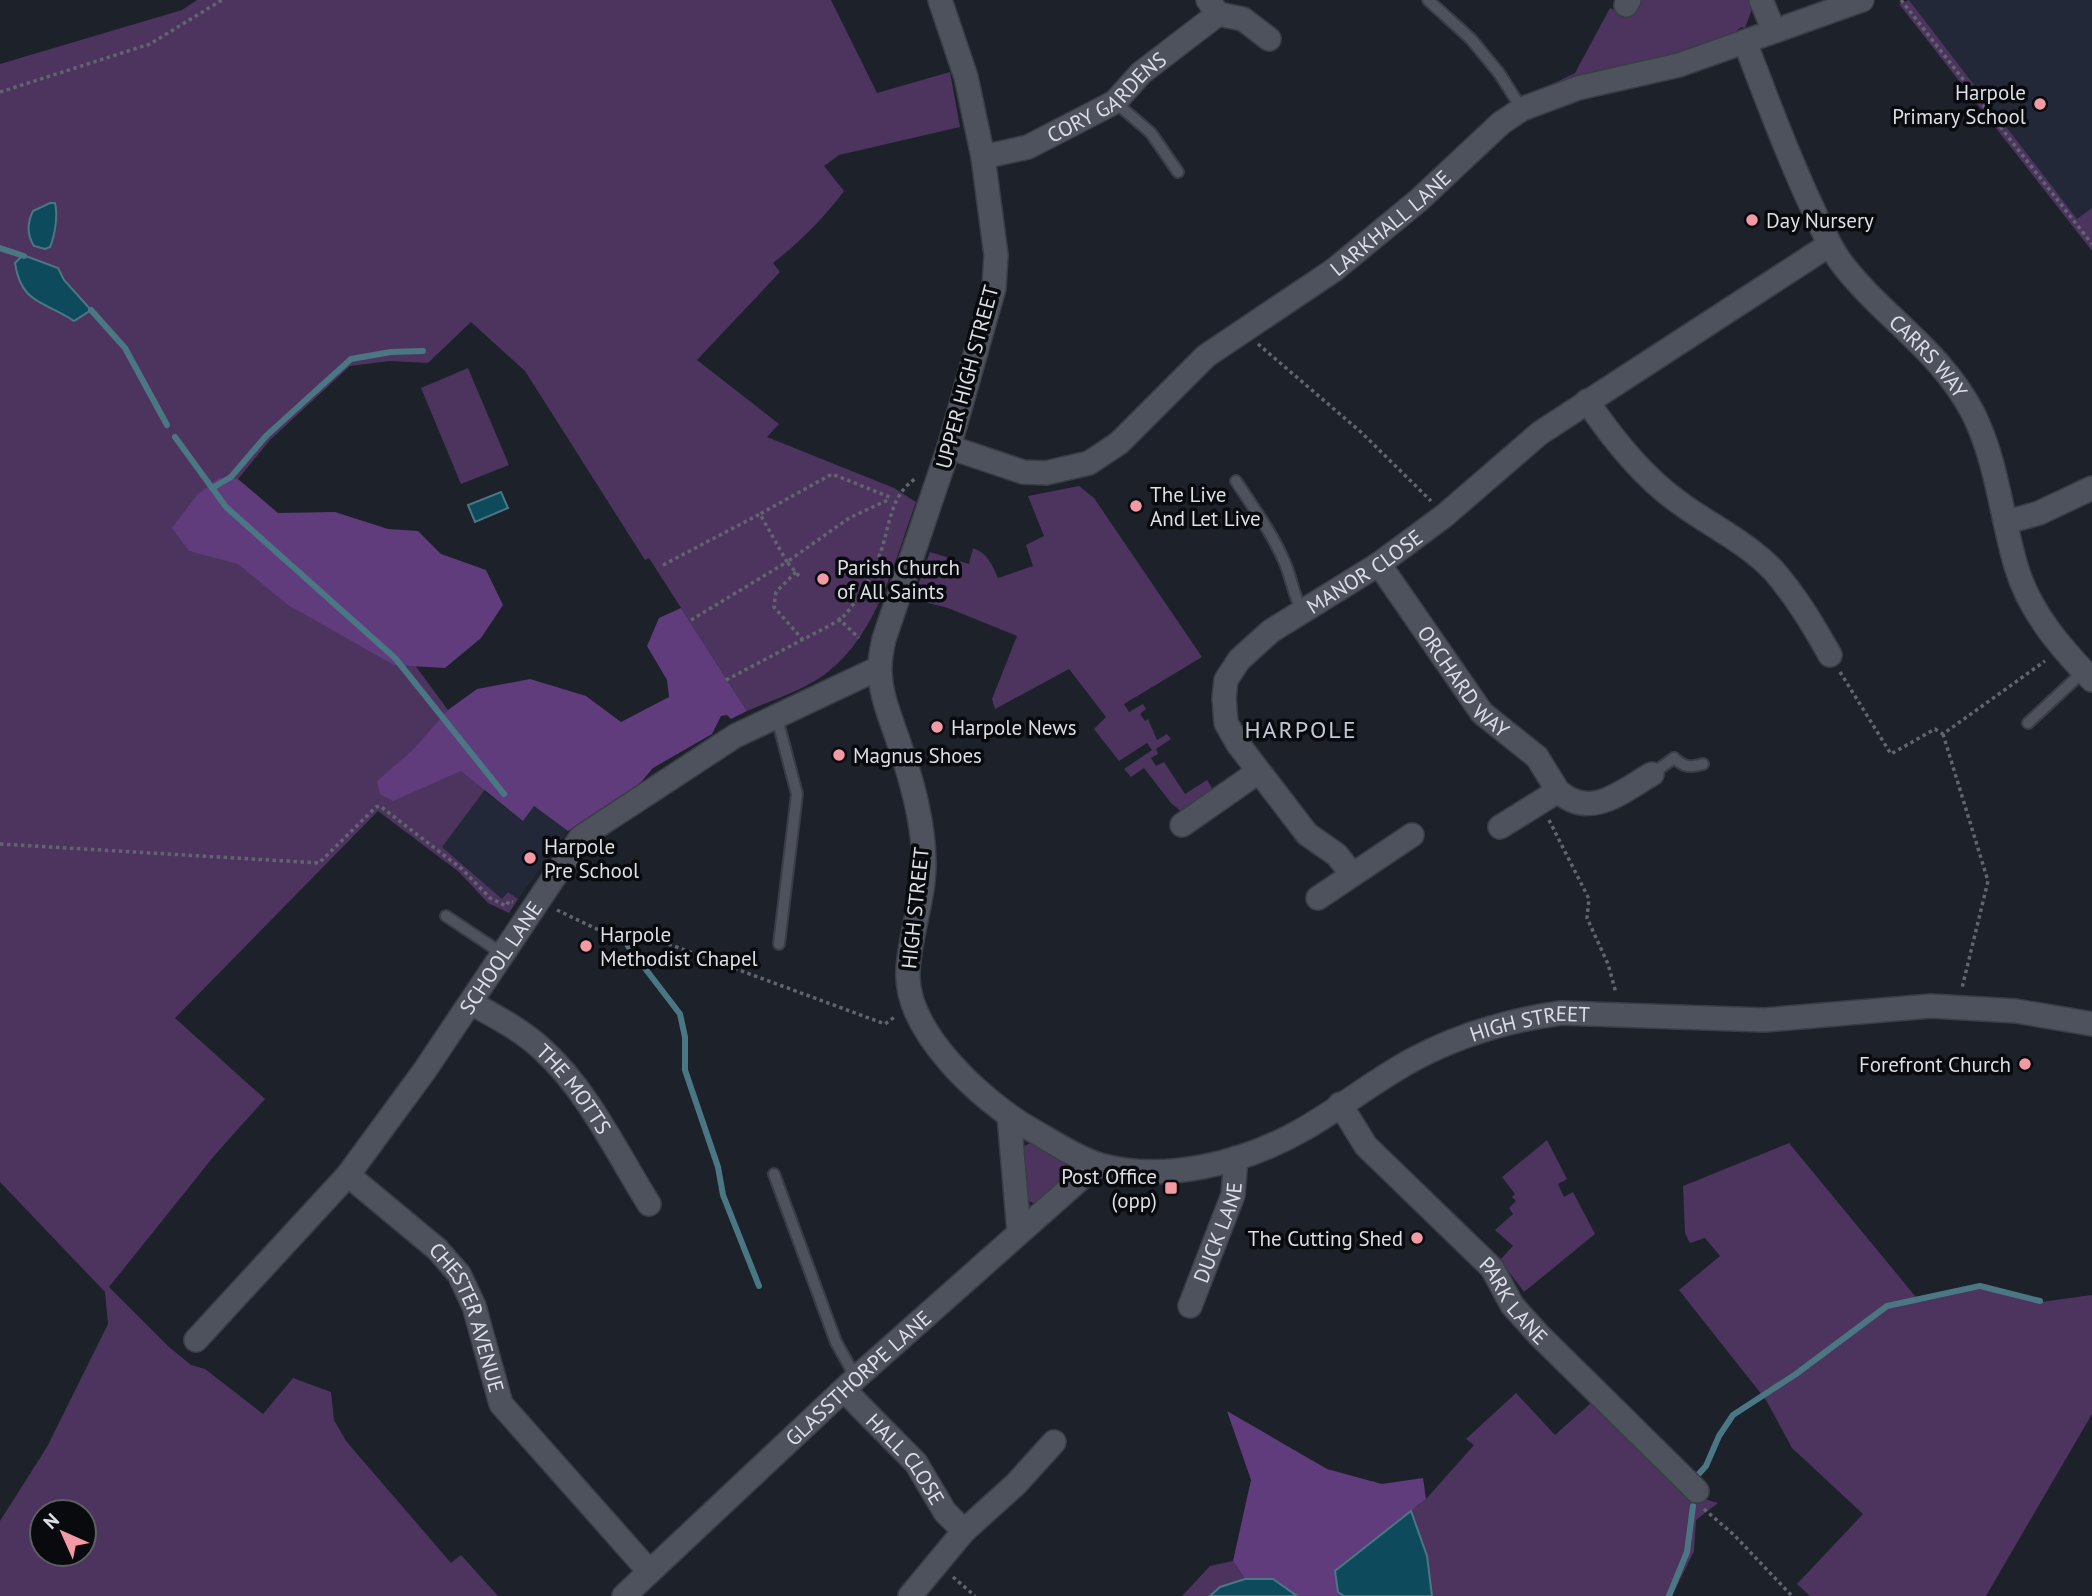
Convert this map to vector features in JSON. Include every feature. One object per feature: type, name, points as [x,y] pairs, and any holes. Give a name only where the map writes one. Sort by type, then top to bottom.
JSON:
[{"type":"street","name":"UPPER HIGH STREET","points":[[880,668],[884,639],[949,447],[994,288],[996,255],[983,158],[966,77],[940,0]]},
{"type":"street","points":[[1761,0],[1774,31]]},
{"type":"street","name":"LARKHALL LANE","points":[[949,447],[1023,472],[1069,470],[1089,463],[1119,443],[1206,356],[1334,270],[1419,200],[1501,123],[1522,109],[1578,89],[1679,65],[1862,0]]},
{"type":"street","name":"CORY GARDENS","points":[[983,158],[1028,147],[1115,102],[1141,73],[1213,7],[1243,19],[1269,39]]},
{"type":"street","name":"CARRS WAY","points":[[1745,42],[1791,163],[1829,245],[1866,294],[1918,339],[1952,380],[1977,424],[2007,522],[2016,567],[2025,589],[2048,632],[2088,676]]},
{"type":"street","name":"MANOR CLOSE","points":[[1351,873],[1337,855],[1307,834],[1258,772],[1226,723],[1223,698],[1226,680],[1239,660],[1256,643],[1379,564],[1444,516],[1540,433],[1829,245]]},
{"type":"street","points":[[1587,401],[1605,427],[1648,475],[1675,500],[1746,546],[1772,570],[1800,603],[1830,655]]},
{"type":"street","points":[[2007,522],[2039,513],[2092,488]]},
{"type":"street","name":"ORCHARD WAY","points":[[1379,564],[1482,713],[1537,757],[1549,797]]},
{"type":"street","name":"SCHOOL LANE","points":[[196,1340],[348,1175],[471,1003],[581,837],[735,736],[880,668]]},
{"type":"street","name":"HIGH STREET","points":[[880,668],[883,694],[910,776],[923,838],[924,867],[907,972],[914,1004],[924,1025],[952,1064],[985,1098],[1009,1116],[1097,1164],[1119,1169],[1170,1170],[1237,1158],[1301,1131],[1416,1058],[1500,1024],[1561,1013],[1765,1020],[1931,1006],[2016,1011],[2092,1024]]},
{"type":"street","points":[[1182,825],[1258,772]]},
{"type":"street","points":[[1500,827],[1549,797],[1571,803],[1591,804],[1608,800],[1652,774]]},
{"type":"street","points":[[1318,898],[1351,873],[1412,835]]},
{"type":"street","name":"THE MOTTS","points":[[471,1003],[522,1033],[544,1051],[571,1081],[649,1204]]},
{"type":"street","name":"PARK LANE","points":[[1340,1104],[1366,1146],[1492,1268],[1512,1305],[1539,1335],[1697,1491]]},
{"type":"street","points":[[1009,1116],[1019,1232]]},
{"type":"street","name":"DUCK LANE","points":[[1190,1306],[1229,1207],[1237,1174],[1237,1158]]},
{"type":"street","name":"GLASSTHORPE LANE","points":[[625,1596],[850,1384],[1097,1164]]},
{"type":"street","name":"CHESTER AVENUE","points":[[348,1175],[437,1249],[459,1274],[474,1306],[501,1404],[649,1571]]},
{"type":"street","name":"HALL CLOSE","points":[[850,1384],[916,1463],[945,1512],[964,1531]]},
{"type":"street","points":[[910,1596],[964,1531],[1016,1484],[1054,1442]]},
{"type":"lane","points":[[1428,0],[1471,39],[1499,73],[1522,109]]},
{"type":"lane","points":[[1115,102],[1151,133],[1178,172]]},
{"type":"lane","points":[[1236,481],[1280,553],[1290,576],[1294,598],[1303,612]]},
{"type":"lane","points":[[2028,723],[2088,676]]},
{"type":"lane","points":[[777,718],[797,794],[779,944]]},
{"type":"lane","points":[[1666,748],[1681,765],[1691,767],[1703,764]]},
{"type":"lane","points":[[1652,774],[1674,758]]},
{"type":"lane","points":[[446,916],[503,954]]},
{"type":"lane","points":[[774,1174],[850,1384]]},
{"type":"path","points":[[0,92],[150,44],[222,0]]},
{"type":"path","points":[[1901,0],[2092,244]]},
{"type":"path","points":[[1245,330],[1265,352],[1362,433],[1444,516]]},
{"type":"path","points":[[663,565],[832,474],[891,498]]},
{"type":"path","points":[[691,620],[787,562],[849,518],[898,495]]},
{"type":"path","points":[[726,680],[839,619],[862,592],[881,550],[894,505]]},
{"type":"path","points":[[760,513],[787,562],[797,574],[776,592],[774,607],[803,640]]},
{"type":"path","points":[[839,619],[859,638]]},
{"type":"path","points":[[1943,734],[2063,649]]},
{"type":"path","points":[[1830,655],[1891,754],[1935,729],[1943,734],[1988,881],[1957,1007]]},
{"type":"path","points":[[1549,797],[1589,899],[1587,918],[1608,964],[1621,1016]]},
{"type":"path","points":[[0,845],[319,863],[380,806],[462,869],[490,898],[506,906],[509,901],[532,908],[552,907],[605,933],[636,932],[885,1024],[914,1004]]},
{"type":"path","points":[[1697,1491],[1705,1512],[1734,1535],[1792,1596]]},
{"type":"path","points":[[937,1563],[975,1596]]},
{"type":"shaded area","points":[[197,0],[831,0],[877,93],[950,72],[960,127],[839,155],[824,166],[844,191],[811,230],[773,263],[780,272],[697,360],[779,424],[767,437],[894,488],[916,502],[883,593],[861,636],[829,671],[810,684],[747,711],[649,558],[645,560],[525,371],[471,322],[428,363],[390,361],[350,366],[270,440],[229,490],[403,649],[496,775],[442,847],[502,899],[508,892],[518,899],[509,913],[488,903],[459,872],[378,811],[175,1018],[265,1099],[214,1156],[109,1287],[169,1347],[191,1365],[205,1369],[263,1414],[293,1378],[331,1392],[334,1420],[346,1441],[451,1563],[461,1555],[498,1596],[0,1596],[0,1521],[47,1447],[108,1324],[105,1292],[0,1182],[0,64],[182,10]]},
{"type":"shaded area","points":[[1639,0],[1750,0],[1752,9],[1745,28],[1741,27],[1728,38],[1540,94],[1538,91],[1575,73],[1610,8],[1628,16]]},
{"type":"shaded area","name":"Harpole Primary School","points":[[1909,0],[2092,0],[2092,208],[2077,220]]},
{"type":"shaded area","points":[[1909,0],[2077,219],[2092,208],[2092,251],[1899,4]]},
{"type":"shaded area","points":[[468,368],[509,465],[461,484],[421,388]]},
{"type":"shaded area","points":[[219,478],[238,479],[278,513],[335,512],[388,529],[418,531],[441,554],[486,570],[503,605],[481,638],[445,668],[394,665],[288,605],[238,564],[189,551],[172,528],[197,495]]},
{"type":"shaded area","points":[[1079,486],[1094,498],[1202,657],[1124,704],[1129,712],[1143,704],[1146,709],[1140,714],[1145,721],[1148,719],[1157,740],[1167,734],[1171,739],[1156,749],[1158,754],[1151,758],[1156,766],[1164,762],[1185,794],[1207,780],[1212,788],[1210,799],[1183,813],[1171,803],[1144,768],[1131,777],[1124,769],[1152,750],[1147,743],[1119,761],[1094,729],[1106,717],[1069,669],[995,709],[992,699],[1017,636],[948,608],[913,599],[930,552],[969,564],[973,548],[985,556],[998,578],[1033,566],[1026,545],[1044,536],[1028,496]]},
{"type":"shaded area","points":[[681,608],[747,711],[731,719],[727,715],[721,716],[712,734],[653,768],[635,789],[568,831],[534,806],[523,821],[461,771],[393,801],[380,794],[377,781],[413,750],[448,710],[477,689],[530,679],[586,696],[621,722],[669,697],[667,680],[647,646],[659,618]]},
{"type":"shaded area","points":[[484,791],[523,821],[534,806],[568,831],[518,899],[508,892],[503,900],[441,847]]},
{"type":"shaded area","points":[[1547,1140],[1567,1179],[1558,1184],[1564,1197],[1573,1192],[1595,1234],[1524,1292],[1500,1260],[1513,1246],[1495,1230],[1513,1214],[1509,1208],[1516,1201],[1512,1197],[1515,1194],[1502,1177]]},
{"type":"shaded area","points":[[1031,1143],[1068,1163],[1071,1173],[1037,1205],[1027,1200],[1021,1147]]},
{"type":"shaded area","points":[[1789,1143],[1920,1302],[1981,1289],[2041,1302],[2092,1295],[2092,1414],[1986,1596],[1810,1596],[1797,1584],[1863,1514],[1792,1448],[1766,1400],[1679,1290],[1720,1256],[1705,1238],[1690,1243],[1685,1233],[1683,1186]]},
{"type":"shaded area","points":[[1516,1393],[1555,1435],[1592,1402],[1684,1493],[1718,1503],[1696,1520],[1694,1551],[1672,1596],[1344,1596],[1335,1571],[1426,1499],[1474,1445],[1466,1439]]},
{"type":"shaded area","points":[[1227,1411],[1327,1469],[1382,1484],[1423,1478],[1426,1499],[1335,1571],[1338,1592],[1344,1596],[1297,1596],[1273,1579],[1245,1579],[1233,1561],[1251,1480]]},
{"type":"shaded area","points":[[1233,1561],[1245,1579],[1220,1587],[1210,1596],[1182,1596],[1210,1566]]},
{"type":"water","points":[[55,203],[56,225],[50,247],[45,249],[34,246],[30,238],[29,224],[33,211]]},
{"type":"water","points":[[23,255],[58,268],[64,280],[91,310],[74,321],[28,294],[18,276],[15,263]]},
{"type":"water","points":[[501,492],[508,508],[475,522],[468,505]]},
{"type":"water","points":[[1411,1511],[1427,1556],[1432,1596],[1344,1596],[1338,1592],[1335,1571]]},
{"type":"water","points":[[1245,1579],[1273,1579],[1297,1596],[1210,1596],[1220,1587]]},
{"type":"waterway","points":[[0,248],[24,256]]},
{"type":"waterway","points":[[91,310],[125,348],[167,425]]},
{"type":"waterway","points":[[212,488],[231,477],[266,436],[351,359],[391,352],[423,351]]},
{"type":"waterway","points":[[175,437],[226,507],[395,658],[504,794]]},
{"type":"waterway","points":[[628,946],[680,1014],[685,1037],[685,1070],[718,1167],[723,1195],[759,1286]]},
{"type":"waterway","points":[[1696,1477],[1706,1466],[1719,1436],[1733,1415],[1796,1374],[1887,1306],[1980,1286],[2040,1301]]},
{"type":"waterway","points":[[1669,1596],[1687,1552],[1693,1506]]},
{"type":"place","name":"Harpole Primary School","points":[[2040,104]]},
{"type":"place","name":"Day Nursery","points":[[1752,220]]},
{"type":"place","name":"The Live And Let Live","points":[[1136,506]]},
{"type":"place","name":"Parish Church of All Saints","points":[[823,579]]},
{"type":"place","name":"Harpole News","points":[[937,727]]},
{"type":"place","name":"Magnus Shoes","points":[[839,755]]},
{"type":"place","name":"Harpole Pre School","points":[[530,858]]},
{"type":"place","name":"Harpole Methodist Chapel","points":[[586,946]]},
{"type":"place","name":"Forefront Church","points":[[2025,1064]]},
{"type":"place","name":"Post Office (opp)","points":[[1171,1188]]},
{"type":"place","name":"The Cutting Shed","points":[[1417,1238]]},
{"type":"district","name":"HARPOLE","points":[[1301,729]]}]
